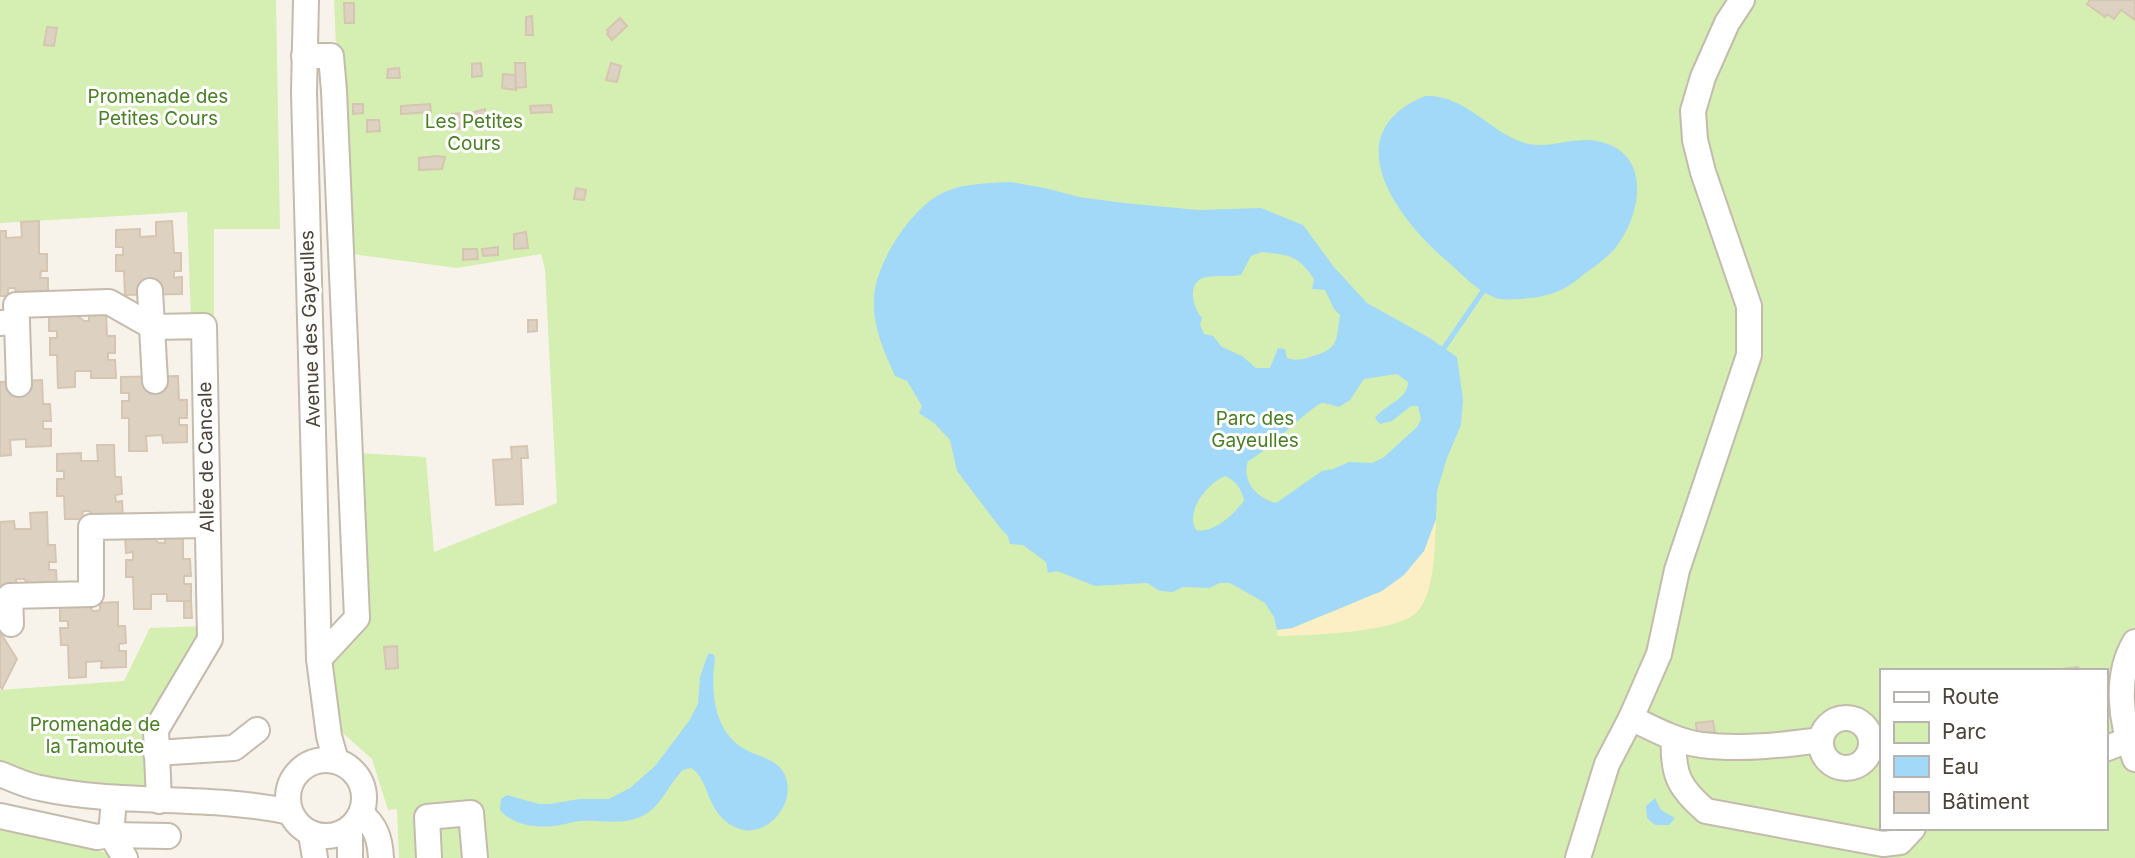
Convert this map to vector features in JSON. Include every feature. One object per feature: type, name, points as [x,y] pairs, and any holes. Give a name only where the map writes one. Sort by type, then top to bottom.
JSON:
[{"type":"street","name":"Avenue des Gayeulles","points":[[306,0],[304,56],[319,659],[312,750],[308,765]]},
{"type":"street","points":[[1578,858],[1607,764],[1631,719],[1659,654],[1677,570],[1749,355],[1749,306],[1703,172],[1695,140],[1693,111],[1703,77],[1727,23],[1742,0]]},
{"type":"street","points":[[304,56],[331,56],[358,618],[319,659]]},
{"type":"street","points":[[150,291],[155,381]]},
{"type":"street","points":[[19,384],[9,322],[16,304],[109,302],[153,327]]},
{"type":"street","name":"Allée de Cancale","points":[[153,327],[204,326],[208,462],[201,620],[210,639],[156,730],[159,801]]},
{"type":"street","points":[[11,624],[10,596],[91,594],[90,527],[207,525]]},
{"type":"street","points":[[2126,745],[2122,698],[2132,653]]},
{"type":"street","name":"Avenue des Gayeulles","points":[[319,659],[335,761]]},
{"type":"street","points":[[1631,719],[1674,738],[1701,745],[1741,747],[1821,740]]},
{"type":"street","points":[[1838,719],[1851,719],[1868,730],[1875,754],[1858,765],[1843,768],[1834,765],[1824,756],[1821,740],[1827,727],[1838,719]]},
{"type":"street","points":[[156,753],[234,748],[257,730]]},
{"type":"street","points":[[1674,738],[1673,760],[1677,778],[1688,796],[1706,811],[1884,844],[1900,842],[1911,830]]},
{"type":"street","points":[[350,858],[355,822],[365,799],[362,783],[352,770],[335,761],[317,761],[300,770],[290,785],[290,812],[313,846],[355,822],[371,821],[380,846],[381,858]]},
{"type":"street","points":[[0,774],[39,788],[114,799],[205,802],[290,812]]},
{"type":"street","points":[[205,802],[290,785]]},
{"type":"street","points":[[102,844],[114,799]]},
{"type":"street","points":[[429,858],[427,817],[471,813],[475,858]]},
{"type":"street","points":[[0,816],[102,844],[125,858]]},
{"type":"street","points":[[102,844],[168,836]]},
{"type":"green space","name":"Promenade des Petites Cours","points":[[0,0],[276,0],[280,229],[214,229],[214,320],[191,319],[187,212],[0,223]]},
{"type":"green space","name":"Parc des Gayeulles","points":[[334,0],[2135,0],[2135,858],[399,858],[397,809],[388,810],[372,759],[337,728],[330,664],[361,627],[368,576],[359,453],[426,457],[434,552],[557,503],[545,269],[541,254],[457,268],[352,254],[338,96]]},
{"type":"green space","name":"Promenade de la Tamoute","points":[[205,626],[149,731],[146,794],[41,782],[0,765],[0,690],[124,681],[150,628]]},
{"type":"green space","points":[[0,824],[111,854],[113,858],[0,858]]},
{"type":"sand","points":[[1436,519],[1430,582],[1427,595],[1416,613],[1405,620],[1371,629],[1278,636],[1277,630],[1292,628],[1351,604],[1424,551]]},
{"type":"water","points":[[1425,96],[1451,100],[1507,135],[1529,144],[1597,141],[1614,147],[1626,156],[1634,168],[1637,198],[1627,229],[1615,248],[1576,281],[1547,295],[1500,299],[1472,284],[1410,224],[1394,201],[1383,178],[1379,154],[1383,132],[1398,112]]},
{"type":"water","points":[[1011,182],[1079,197],[1124,203],[1198,210],[1261,208],[1303,225],[1334,267],[1367,303],[1428,337],[1457,357],[1463,399],[1461,425],[1437,491],[1436,519],[1424,551],[1404,575],[1382,591],[1292,628],[1277,630],[1274,617],[1265,603],[1230,583],[1220,583],[1209,588],[1183,587],[1173,592],[1160,591],[1147,583],[1095,586],[1057,571],[1048,573],[1046,562],[1023,545],[1010,544],[1008,536],[957,471],[950,440],[934,423],[919,413],[922,406],[907,381],[895,376],[880,338],[874,298],[881,268],[889,252],[898,236],[922,208],[934,198],[955,188]],"holes":[[[1262,252],[1298,261],[1314,279],[1312,289],[1325,290],[1340,315],[1336,338],[1326,351],[1296,360],[1287,358],[1285,349],[1278,348],[1270,368],[1256,368],[1242,356],[1222,347],[1213,336],[1204,334],[1200,325],[1202,318],[1194,301],[1196,283],[1207,277],[1241,275],[1251,256]],[[1397,374],[1408,382],[1400,398],[1375,418],[1380,424],[1392,421],[1411,406],[1418,406],[1421,419],[1417,427],[1383,458],[1372,463],[1349,462],[1322,471],[1276,503],[1257,493],[1247,476],[1248,461],[1317,405],[1324,403],[1339,407],[1350,400],[1364,379]],[[1225,476],[1232,480],[1240,488],[1244,500],[1229,517],[1216,526],[1196,530],[1193,523],[1196,507],[1205,492]]]},
{"type":"water","points":[[708,654],[713,654],[715,658],[714,699],[722,724],[738,745],[779,767],[787,781],[784,805],[769,824],[747,830],[725,821],[713,805],[702,780],[691,768],[683,770],[653,808],[633,819],[536,826],[512,820],[500,810],[501,799],[507,795],[539,804],[550,804],[579,799],[609,799],[630,788],[655,766],[689,721],[698,704],[700,677]]},
{"type":"water","points":[[1655,798],[1661,810],[1675,818],[1669,825],[1655,825],[1647,818],[1646,806]]},
{"type":"building","points":[[2090,0],[2135,0],[2135,20],[2121,10],[2114,19],[2107,14],[2105,17],[2087,4]]},
{"type":"building","points":[[344,3],[354,3],[354,23],[345,23]]},
{"type":"building","points":[[532,16],[533,35],[526,35],[526,17]]},
{"type":"building","points":[[620,18],[627,26],[612,40],[607,30]]},
{"type":"building","points":[[47,27],[57,28],[54,46],[44,45]]},
{"type":"building","points":[[481,63],[482,76],[472,77],[472,64]]},
{"type":"building","points":[[515,63],[525,63],[526,87],[516,88]]},
{"type":"building","points":[[611,63],[621,66],[617,82],[606,80]]},
{"type":"building","points":[[399,68],[400,78],[387,78],[388,69]]},
{"type":"building","points":[[503,74],[515,75],[516,90],[502,88]]},
{"type":"building","points":[[353,104],[363,104],[363,113],[353,114]]},
{"type":"building","points":[[430,104],[431,112],[401,114],[401,106]]},
{"type":"building","points":[[551,105],[552,112],[531,113],[530,106]]},
{"type":"building","points":[[485,109],[485,119],[474,120],[474,112]]},
{"type":"building","points":[[463,113],[464,122],[460,122],[460,129],[453,129],[452,114]]},
{"type":"building","points":[[367,120],[379,120],[380,131],[367,132]]},
{"type":"building","points":[[445,157],[442,169],[419,170],[419,158]]},
{"type":"building","points":[[576,188],[586,190],[584,200],[574,199]]},
{"type":"building","points":[[39,221],[39,254],[47,254],[47,271],[41,271],[40,278],[48,278],[48,295],[21,296],[14,288],[8,288],[8,296],[0,296],[0,231],[6,231],[6,238],[22,237],[21,222]]},
{"type":"building","points":[[172,221],[174,253],[181,253],[181,271],[174,271],[174,278],[182,277],[182,294],[125,295],[124,271],[116,271],[116,255],[123,255],[123,247],[116,247],[116,230],[140,229],[140,237],[156,236],[156,222]]},
{"type":"building","points":[[526,232],[528,248],[514,249],[514,234]]},
{"type":"building","points":[[498,247],[498,255],[483,256],[482,249]]},
{"type":"building","points":[[463,249],[477,249],[478,259],[463,260]]},
{"type":"building","points":[[106,312],[107,336],[115,336],[115,353],[108,353],[108,360],[115,360],[116,378],[91,378],[91,371],[75,371],[75,387],[58,388],[57,355],[50,355],[50,338],[57,338],[57,331],[49,331],[49,315],[75,314],[84,321],[89,321],[89,313]]},
{"type":"building","points":[[528,320],[537,320],[537,331],[528,332]]},
{"type":"building","points":[[178,376],[179,400],[187,400],[187,418],[179,418],[179,425],[187,425],[187,442],[163,443],[162,435],[146,436],[147,451],[129,451],[129,418],[122,418],[122,401],[129,401],[129,393],[121,393],[121,377]]},
{"type":"building","points":[[42,380],[43,404],[50,404],[51,421],[43,421],[43,429],[51,429],[51,446],[26,447],[26,439],[10,440],[11,455],[0,456],[0,382]]},
{"type":"building","points":[[97,445],[114,445],[115,477],[121,477],[122,494],[115,495],[116,502],[122,501],[123,518],[97,518],[89,511],[83,511],[82,519],[65,519],[64,496],[57,496],[57,479],[64,479],[64,471],[57,471],[57,454],[81,453],[81,461],[98,461]]},
{"type":"building","points":[[527,446],[528,458],[521,458],[523,504],[496,505],[493,460],[512,459],[511,447]]},
{"type":"building","points":[[47,512],[48,545],[55,545],[56,562],[49,562],[49,570],[56,570],[57,585],[31,586],[24,579],[16,579],[16,587],[0,587],[0,522],[14,521],[15,529],[31,529],[30,513]]},
{"type":"building","points":[[125,536],[151,536],[159,543],[165,543],[165,536],[183,536],[183,559],[190,559],[191,576],[184,576],[184,584],[191,584],[191,601],[167,601],[167,594],[151,594],[151,609],[134,609],[133,577],[126,577],[126,560],[133,560],[133,552],[126,553]]},
{"type":"building","points":[[184,601],[191,601],[192,618],[184,618]]},
{"type":"building","points":[[118,602],[118,626],[125,626],[126,643],[119,644],[119,651],[126,651],[126,667],[101,668],[102,661],[86,662],[86,677],[69,678],[68,645],[61,645],[60,628],[68,628],[68,621],[60,621],[60,604],[86,603],[96,611],[100,610],[100,603]]},
{"type":"building","points":[[0,632],[17,659],[2,689],[0,686]]},
{"type":"building","points":[[397,646],[398,668],[386,669],[384,647]]},
{"type":"building","points":[[1713,721],[1715,732],[1697,734],[1696,723]]},
{"type":"waterway","points":[[1444,348],[1483,291]]},
{"type":"park label","name":"Les Petites Cours","points":[[474,132]]}]
